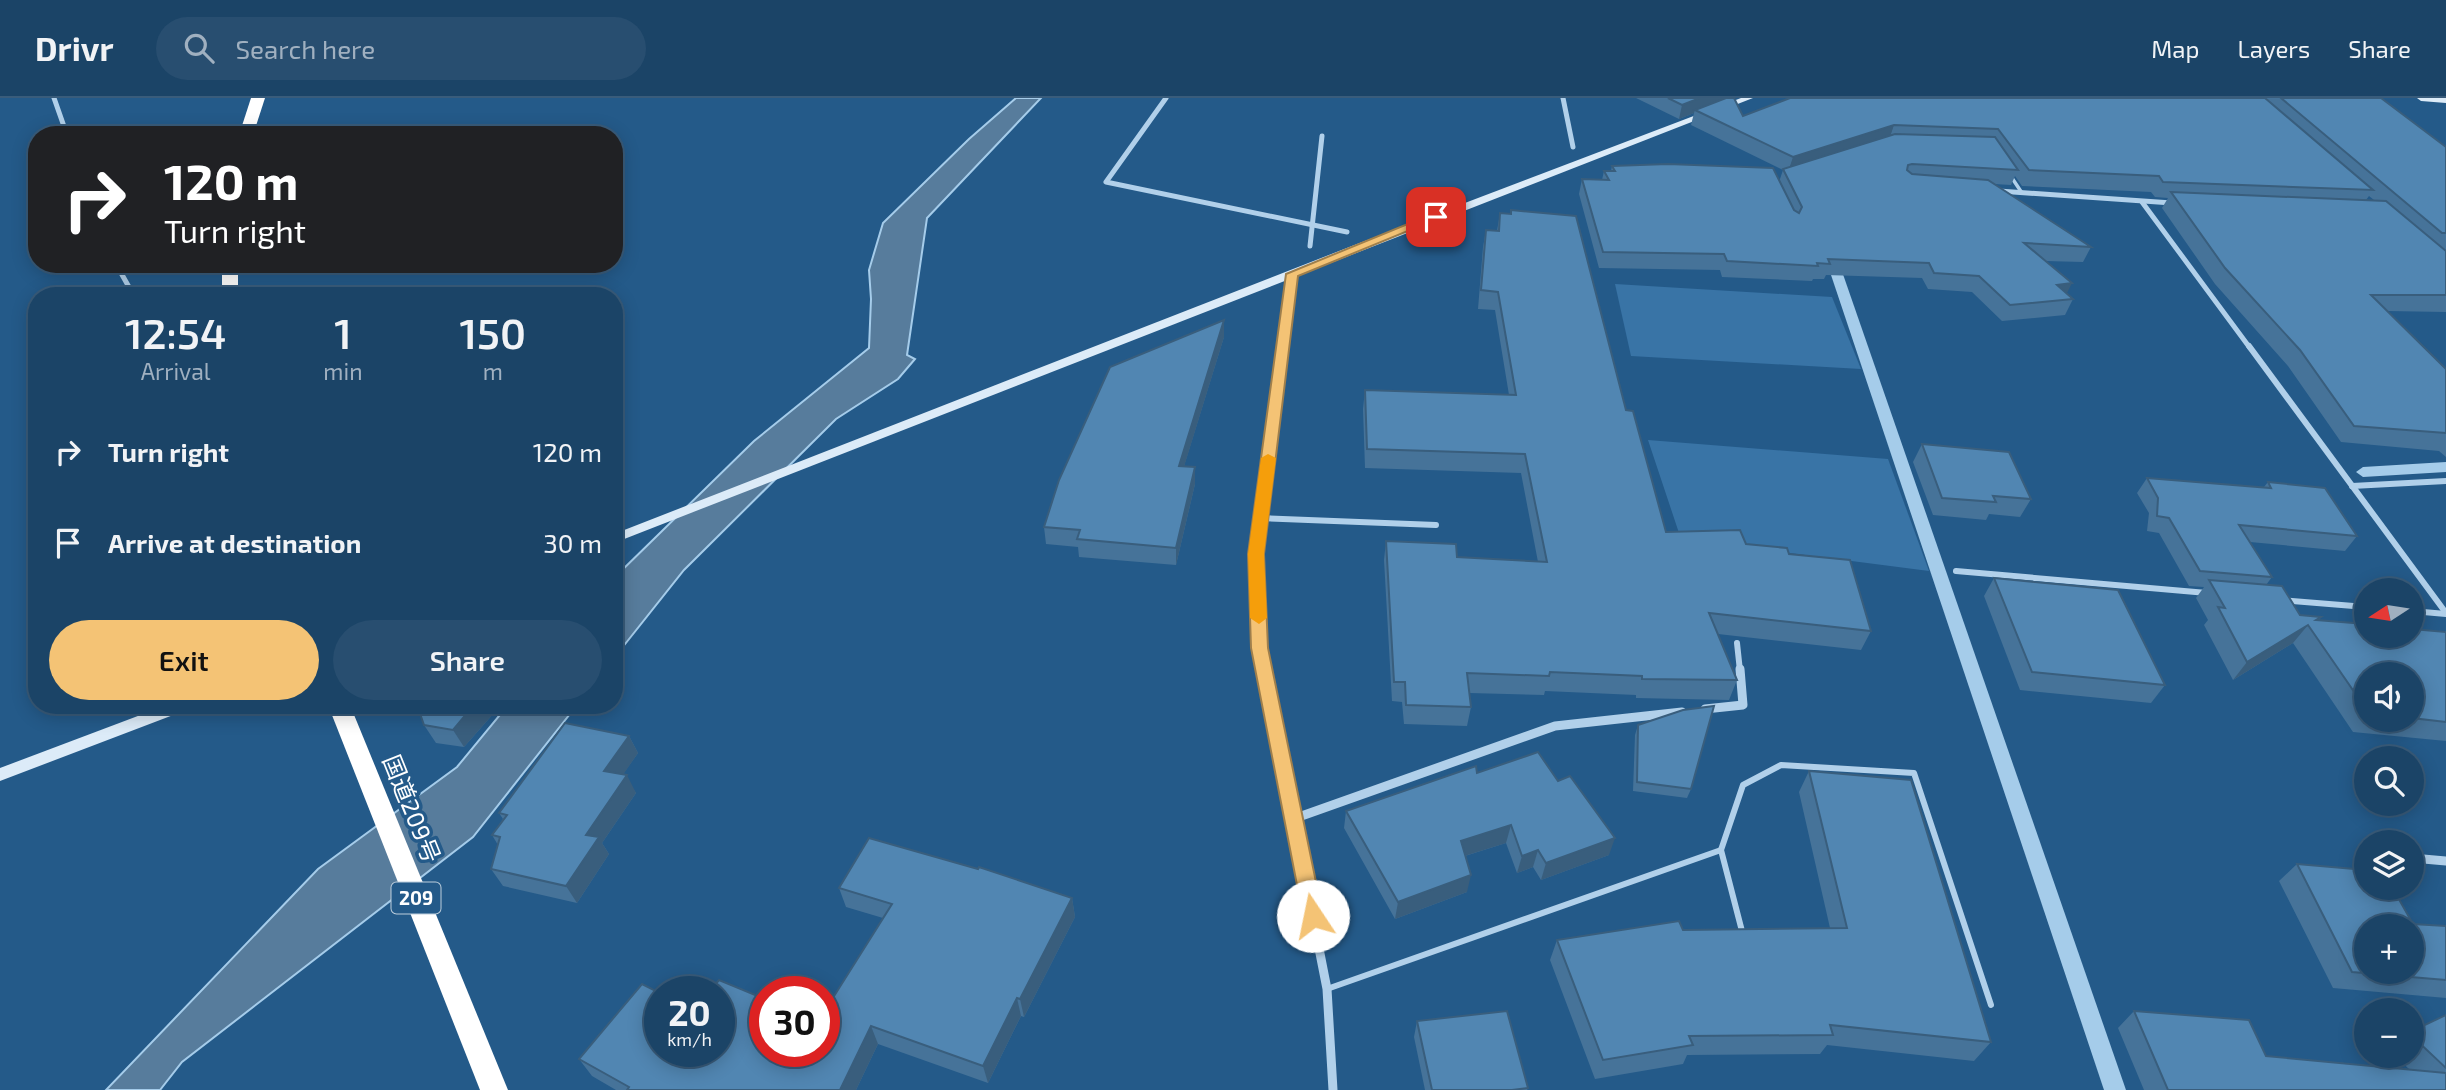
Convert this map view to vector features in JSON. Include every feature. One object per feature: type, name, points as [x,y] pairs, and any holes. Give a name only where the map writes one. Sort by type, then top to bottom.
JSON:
[{"type":"highway","points":[[249,126],[258,98]]},
{"type":"highway","name":"国道209号","points":[[343,714],[494,1090]]},
{"type":"street","points":[[54,98],[64,126]]},
{"type":"street","points":[[1166,98],[1106,182],[1347,232]]},
{"type":"street","points":[[1563,98],[1573,147]]},
{"type":"street","points":[[623,535],[1749,98]]},
{"type":"street","points":[[2421,98],[2446,100]]},
{"type":"street","points":[[1310,246],[1321,136]]},
{"type":"street","points":[[1996,191],[2183,203]]},
{"type":"street","points":[[2142,202],[2446,614]]},
{"type":"street","points":[[1292,274],[1256,554],[1260,648],[1327,989],[1333,1090]]},
{"type":"street","points":[[2352,486],[2446,481]]},
{"type":"street","points":[[1260,518],[1436,525]]},
{"type":"street","points":[[1956,571],[2216,594]]},
{"type":"street","points":[[2270,598],[2354,606]]},
{"type":"street","points":[[2424,612],[2446,614]]},
{"type":"street","points":[[1293,819],[1555,726],[1743,705],[1737,643]]},
{"type":"street","points":[[0,775],[160,714]]},
{"type":"street","points":[[2424,859],[2446,861]]},
{"type":"lane","points":[[2006,170],[2022,193]]},
{"type":"lane","points":[[1744,938],[1721,850],[1743,785],[1781,765],[1914,772],[1992,1005]]},
{"type":"lane","points":[[1327,989],[1721,850]]},
{"type":"shaded area","points":[[1016,98],[1041,98],[927,218],[907,355],[915,359],[898,379],[836,419],[684,570],[623,647],[623,569],[754,441],[869,348],[869,270],[883,223],[969,139]]},
{"type":"shaded area","points":[[1615,284],[1832,297],[1861,369],[1631,356]]},
{"type":"shaded area","points":[[1648,440],[1888,459],[1929,571],[1681,539]]},
{"type":"shaded area","points":[[501,714],[570,714],[473,837],[182,1062],[160,1090],[106,1090],[318,869],[457,767]]},
{"type":"building","points":[[1668,98],[1700,98],[1682,105]]},
{"type":"building","points":[[1726,98],[1734,98],[1743,116],[1790,98],[2265,98],[2373,190],[2163,182],[2159,176],[2029,170],[1998,129],[1894,125],[1793,157],[1695,110]]},
{"type":"building","points":[[2281,98],[2381,98],[2446,147],[2446,233],[2442,233]]},
{"type":"building","points":[[1895,134],[1995,137],[2018,170],[1912,164],[1908,165],[1907,170],[1912,174],[1988,180],[2091,247],[2024,243],[2072,283],[2057,285],[2073,299],[2010,305],[1979,276],[1934,273],[1929,263],[1828,259],[1830,264],[1817,263],[1818,266],[1727,261],[1724,254],[1603,252],[1582,179],[1609,180],[1604,171],[1615,171],[1612,166],[1668,164],[1773,168],[1794,210],[1799,213],[1802,207],[1783,169]]},
{"type":"building","points":[[2171,192],[2386,201],[2446,251],[2446,295],[2371,295],[2446,369],[2446,433],[2354,426],[2300,350],[2225,268]]},
{"type":"building","points":[[1511,210],[1576,216],[1626,410],[1633,411],[1666,532],[1740,530],[1746,544],[1787,548],[1789,554],[1850,560],[1871,631],[1709,613],[1737,680],[1642,679],[1642,676],[1550,672],[1549,676],[1467,673],[1471,707],[1406,705],[1405,682],[1394,682],[1386,541],[1456,544],[1457,557],[1547,562],[1525,454],[1367,449],[1365,390],[1516,395],[1498,292],[1481,290],[1486,230],[1499,231],[1500,213],[1511,214]]},
{"type":"building","points":[[1224,320],[1179,466],[1195,467],[1176,548],[1077,539],[1080,530],[1044,527],[1059,480],[1110,367]]},
{"type":"building","points":[[1922,444],[2009,452],[2031,499],[1993,496],[1996,502],[1942,498]]},
{"type":"building","points":[[2147,478],[2271,488],[2268,482],[2325,488],[2357,536],[2239,525],[2272,577],[2200,571],[2169,518],[2157,516],[2158,498]]},
{"type":"building","points":[[1994,578],[2118,590],[2165,685],[2032,672]]},
{"type":"building","points":[[2209,580],[2282,586],[2300,615],[2321,617],[2316,620],[2354,623],[2354,648],[2424,648],[2424,630],[2446,632],[2446,722],[2424,719],[2424,662],[2354,662],[2354,692],[2308,625],[2247,662],[2218,607],[2225,608]]},
{"type":"building","points":[[1714,706],[1691,789],[1637,782],[1638,725],[1683,710]]},
{"type":"building","points":[[420,714],[466,714],[453,730],[424,725]]},
{"type":"building","points":[[565,723],[629,736],[604,771],[627,775],[586,835],[599,837],[566,886],[491,869],[500,837],[492,835],[507,815],[499,813]]},
{"type":"building","points":[[1538,752],[1558,781],[1570,776],[1615,838],[1546,863],[1538,850],[1522,856],[1511,825],[1461,841],[1471,875],[1398,902],[1346,811],[1476,766],[1477,773]]},
{"type":"building","points":[[1809,771],[1911,780],[1991,1042],[1830,1025],[1833,1035],[1689,1036],[1693,1045],[1603,1060],[1557,940],[1679,921],[1683,930],[1847,928]]},
{"type":"building","points":[[869,838],[978,869],[979,867],[1072,898],[983,1066],[871,1026],[840,1090],[627,1090],[629,1087],[579,1059],[642,984],[644,1067],[735,1067],[735,987],[749,992],[749,1067],[840,1067],[840,987],[892,904],[839,888]]},
{"type":"building","points":[[2297,864],[2354,869],[2354,900],[2399,900],[2407,914],[2354,914],[2354,972]]},
{"type":"building","points":[[2424,925],[2446,926],[2446,980],[2424,978]]},
{"type":"building","points":[[1507,1011],[1528,1088],[1432,1090],[1417,1021]]},
{"type":"building","points":[[2134,1011],[2249,1020],[2266,1056],[2354,1064],[2354,1068],[2393,1068],[2446,1073],[2446,1090],[2168,1090]]},
{"type":"building","points":[[2446,1015],[2446,1068],[2424,1047],[2424,1025]]},
{"type":"waterway","points":[[1831,257],[2115,1090]]},
{"type":"waterway","points":[[2363,472],[2446,467]]},
{"type":"slow traffic","points":[[1259,618],[1256,554],[1268,458]]},
{"type":"route","points":[[1313,916],[1260,648],[1256,554],[1292,274],[1436,217]]}]
